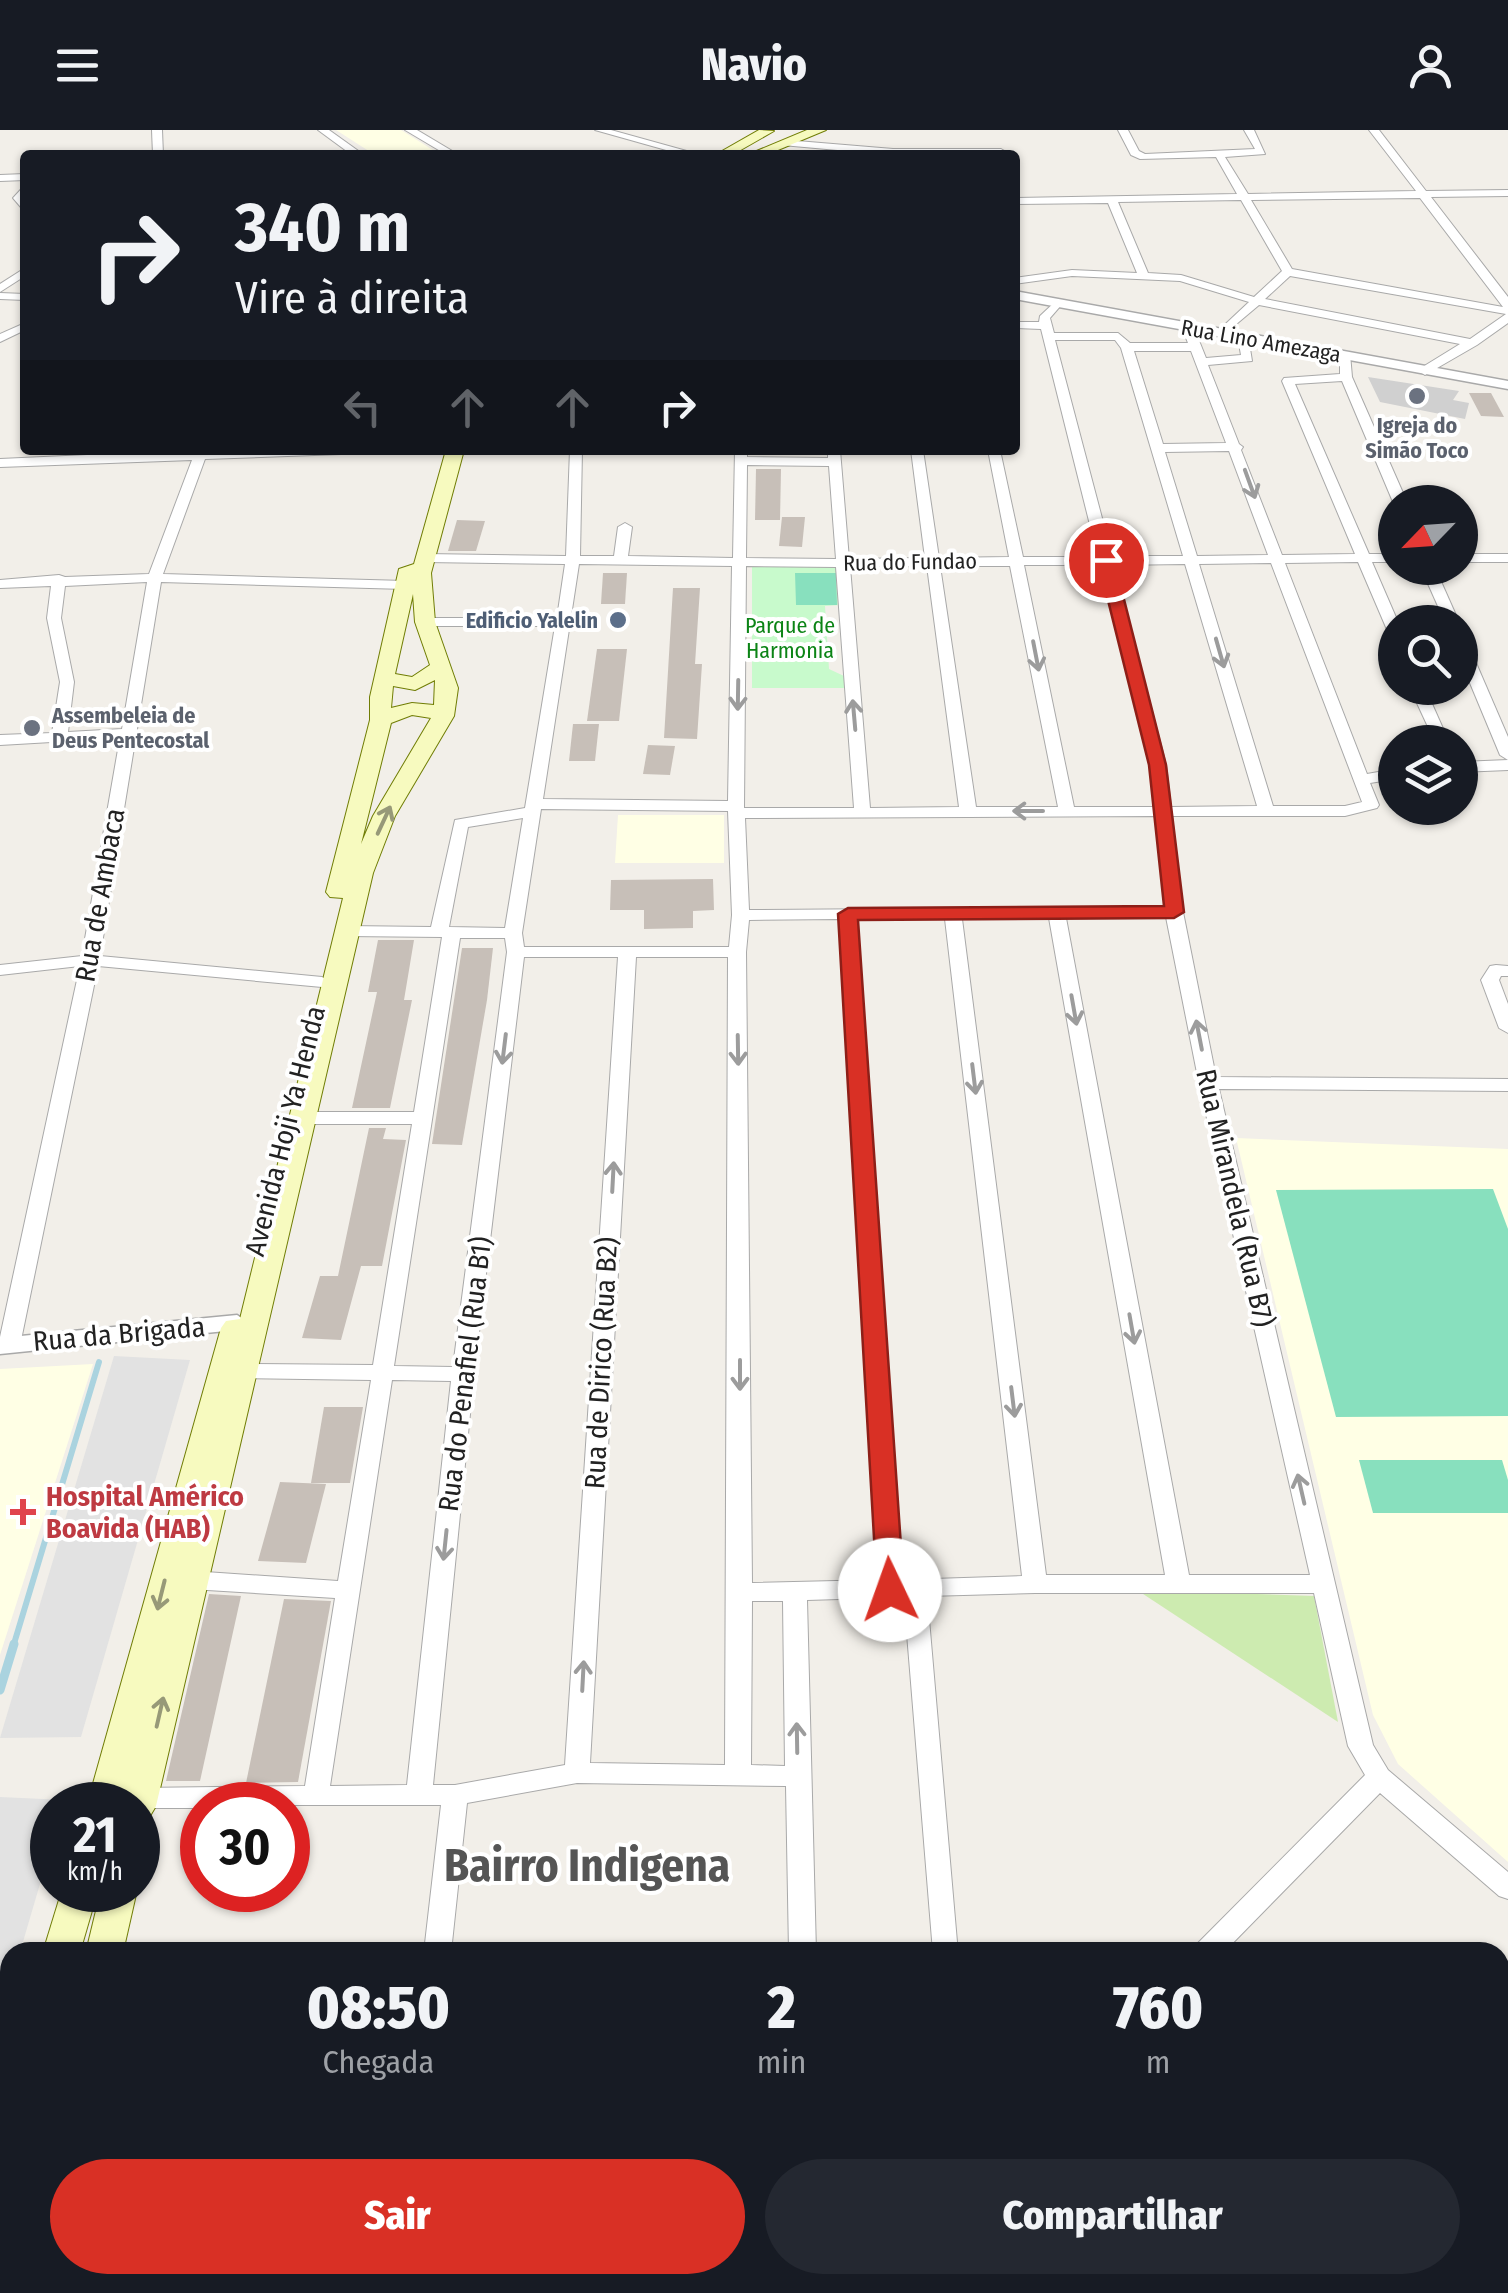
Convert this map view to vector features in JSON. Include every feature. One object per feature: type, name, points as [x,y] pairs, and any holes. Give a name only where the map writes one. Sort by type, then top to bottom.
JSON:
[{"type":"main road","points":[[731,150],[768,130]]},
{"type":"main road","points":[[767,150],[817,131]]},
{"type":"main road","name":"Avenida Hoji Ya Henda","points":[[111,1782],[238,1323],[322,982],[336,899],[382,720],[386,678],[434,455]]},
{"type":"main road","points":[[382,720],[398,711],[422,708],[443,716],[448,688],[424,622],[420,573],[454,455]]},
{"type":"main road","points":[[386,678],[415,684],[442,666]]},
{"type":"main road","name":"Avenida Hoji Ya Henda","points":[[143,1782],[361,873],[384,816],[443,716]]},
{"type":"main road","points":[[65,1942],[74,1912]]},
{"type":"main road","points":[[107,1942],[114,1912]]},
{"type":"street","points":[[322,130],[352,150]]},
{"type":"street","points":[[410,130],[445,150]]},
{"type":"street","points":[[600,130],[675,150]]},
{"type":"street","points":[[633,140],[647,130]]},
{"type":"street","points":[[1123,130],[1140,156],[1220,156],[1262,151],[1249,130]]},
{"type":"street","points":[[1374,130],[1508,311]]},
{"type":"street","points":[[785,143],[870,150]]},
{"type":"street","points":[[965,150],[1000,149]]},
{"type":"street","points":[[1220,156],[1288,272]]},
{"type":"street","points":[[1412,182],[1508,181]]},
{"type":"street","points":[[1020,197],[1112,200],[1508,193]]},
{"type":"street","points":[[1112,200],[1142,273]]},
{"type":"street","points":[[1288,272],[1508,311]]},
{"type":"street","points":[[1221,334],[1288,272]]},
{"type":"street","points":[[1020,279],[1061,274],[1142,273],[1188,280],[1256,301],[1473,342]]},
{"type":"street","points":[[0,293],[20,275]]},
{"type":"street","name":"Rua Lino Amezaga","points":[[1020,296],[1508,385]]},
{"type":"street","points":[[1053,333],[1044,318],[1057,303]]},
{"type":"street","points":[[1424,371],[1473,342],[1508,311]]},
{"type":"street","points":[[1103,312],[1157,448],[1266,810]]},
{"type":"street","points":[[1020,326],[1196,347]]},
{"type":"street","points":[[316,1796],[422,1118],[461,823],[533,808],[968,812],[1266,810],[1371,805],[1188,328]]},
{"type":"street","name":"Rua Mirandela (Rua B7)","points":[[1053,333],[1158,765],[1174,912],[1208,1083],[1360,1746],[1378,1776]]},
{"type":"street","points":[[1202,362],[1248,358],[1244,338]]},
{"type":"street","points":[[1346,357],[1346,377],[1393,485]]},
{"type":"street","points":[[1346,377],[1290,378],[1384,605]]},
{"type":"street","points":[[1157,448],[1236,447]]},
{"type":"street","points":[[0,464],[152,455]]},
{"type":"street","name":"Rua de Ambaca","points":[[4,1345],[90,960],[155,578],[201,455]]},
{"type":"street","name":"Rua do Penafiel (Rua B1)","points":[[419,1796],[463,1374],[515,942],[572,560],[576,455]]},
{"type":"street","points":[[918,455],[968,812]]},
{"type":"street","points":[[995,455],[1067,811]]},
{"type":"street","points":[[738,1776],[737,952],[741,915],[736,809],[741,456],[834,456],[862,812]]},
{"type":"street","points":[[620,561],[625,527]]},
{"type":"street","name":"Rua do Fundao","points":[[426,558],[841,563],[1378,558]]},
{"type":"street","points":[[1478,558],[1508,558]]},
{"type":"street","points":[[0,584],[155,578],[405,585]]},
{"type":"street","points":[[59,738],[67,682],[54,618],[60,579]]},
{"type":"street","points":[[424,622],[562,622]]},
{"type":"street","points":[[1478,685],[1508,756]]},
{"type":"street","points":[[0,740],[129,734]]},
{"type":"street","points":[[1478,766],[1508,765]]},
{"type":"street","points":[[1362,779],[1378,777]]},
{"type":"street","points":[[741,915],[1174,912]]},
{"type":"street","points":[[953,913],[1035,1584]]},
{"type":"street","points":[[848,914],[903,1589],[945,1942]]},
{"type":"street","points":[[1058,914],[1178,1582]]},
{"type":"street","points":[[346,932],[445,931],[627,953],[737,952]]},
{"type":"street","name":"Rua de Dirico (Rua B2)","points":[[577,1773],[627,953]]},
{"type":"street","points":[[0,970],[90,960],[322,982]]},
{"type":"street","points":[[1508,970],[1496,970],[1490,980],[1508,1028]]},
{"type":"street","points":[[1208,1083],[1508,1085]]},
{"type":"street","points":[[303,1118],[422,1118]]},
{"type":"street","name":"Rua da Brigada","points":[[4,1345],[238,1323]]},
{"type":"street","points":[[244,1371],[463,1374]]},
{"type":"street","points":[[191,1580],[348,1590]]},
{"type":"street","points":[[740,1592],[1178,1582],[1323,1584]]},
{"type":"street","points":[[795,1592],[804,1942]]},
{"type":"street","points":[[160,1801],[455,1795],[577,1773],[798,1776]]},
{"type":"street","points":[[1217,1942],[1378,1776],[1508,1888]]},
{"type":"street","points":[[438,1942],[455,1795]]},
{"type":"shaded area","points":[[336,130],[401,130],[433,150],[367,150]]},
{"type":"shaded area","name":"Igreja do Simão Toco","points":[[1368,377],[1459,391],[1453,400],[1469,403],[1465,419],[1380,402]]},
{"type":"shaded area","points":[[618,815],[724,815],[724,863],[615,863]]},
{"type":"shaded area","points":[[1236,1138],[1508,1149],[1508,1862],[1398,1764],[1373,1715]]},
{"type":"shaded area","points":[[114,1356],[190,1360],[81,1737],[0,1738]]},
{"type":"shaded area","name":"Hospital Américo Boavida (HAB)","points":[[93,1364],[0,1655],[0,1369]]},
{"type":"shaded area","points":[[0,1797],[30,1798],[32,1912],[23,1942],[0,1942]]},
{"type":"green space","name":"Parque de Harmonia","points":[[752,565],[837,565],[840,605],[825,606],[829,669],[844,676],[844,688],[752,688]]},
{"type":"green space","points":[[795,573],[836,573],[837,605],[796,605]]},
{"type":"green space","points":[[1493,1189],[1508,1229],[1508,1416],[1336,1417],[1276,1190]]},
{"type":"green space","points":[[1359,1460],[1502,1460],[1508,1480],[1508,1513],[1373,1513]]},
{"type":"green space","points":[[1137,1590],[1314,1596],[1338,1722]]},
{"type":"building","points":[[1469,393],[1491,393],[1504,417],[1481,416]]},
{"type":"building","points":[[756,469],[781,469],[780,520],[755,520]]},
{"type":"building","points":[[782,517],[805,517],[802,547],[779,546]]},
{"type":"building","points":[[457,520],[485,521],[476,551],[448,551]]},
{"type":"building","points":[[603,573],[627,573],[625,604],[601,604]]},
{"type":"building","points":[[673,588],[700,588],[695,664],[702,664],[697,739],[664,738]]},
{"type":"building","points":[[597,649],[627,649],[619,721],[587,721]]},
{"type":"building","points":[[573,724],[599,724],[595,761],[569,761]]},
{"type":"building","points":[[648,745],[675,746],[670,775],[643,774]]},
{"type":"building","points":[[713,879],[714,910],[693,911],[693,928],[644,929],[644,910],[610,910],[611,880]]},
{"type":"building","points":[[378,940],[414,940],[404,1000],[412,1000],[390,1108],[352,1108],[377,992],[368,992]]},
{"type":"building","points":[[462,948],[493,948],[487,1000],[462,1145],[432,1144]]},
{"type":"building","points":[[369,1128],[386,1128],[383,1139],[406,1140],[382,1266],[361,1266],[341,1340],[302,1338],[320,1276],[338,1276]]},
{"type":"building","points":[[324,1407],[363,1407],[350,1483],[311,1483]]},
{"type":"building","points":[[280,1482],[326,1484],[306,1563],[258,1561]]},
{"type":"building","points":[[209,1594],[241,1596],[200,1781],[166,1781]]},
{"type":"building","points":[[284,1599],[331,1601],[298,1782],[246,1782]]},
{"type":"waterway","points":[[13,1647],[99,1362]]},
{"type":"waterway","points":[[0,1690],[14,1644]]},
{"type":"place","name":"Igreja do Simão Toco","points":[[1417,396]]},
{"type":"place","name":"Edificio Yalelin","points":[[618,620]]},
{"type":"place","name":"Assembeleia de Deus Pentecostal","points":[[32,728]]},
{"type":"place","name":"Hospital Américo Boavida (HAB)","points":[[23,1512]]},
{"type":"district","name":"Bairro Indigena","points":[[587,1866]]},
{"type":"route","points":[[890,1590],[848,914],[1174,912],[1158,765],[1106,560]]}]
